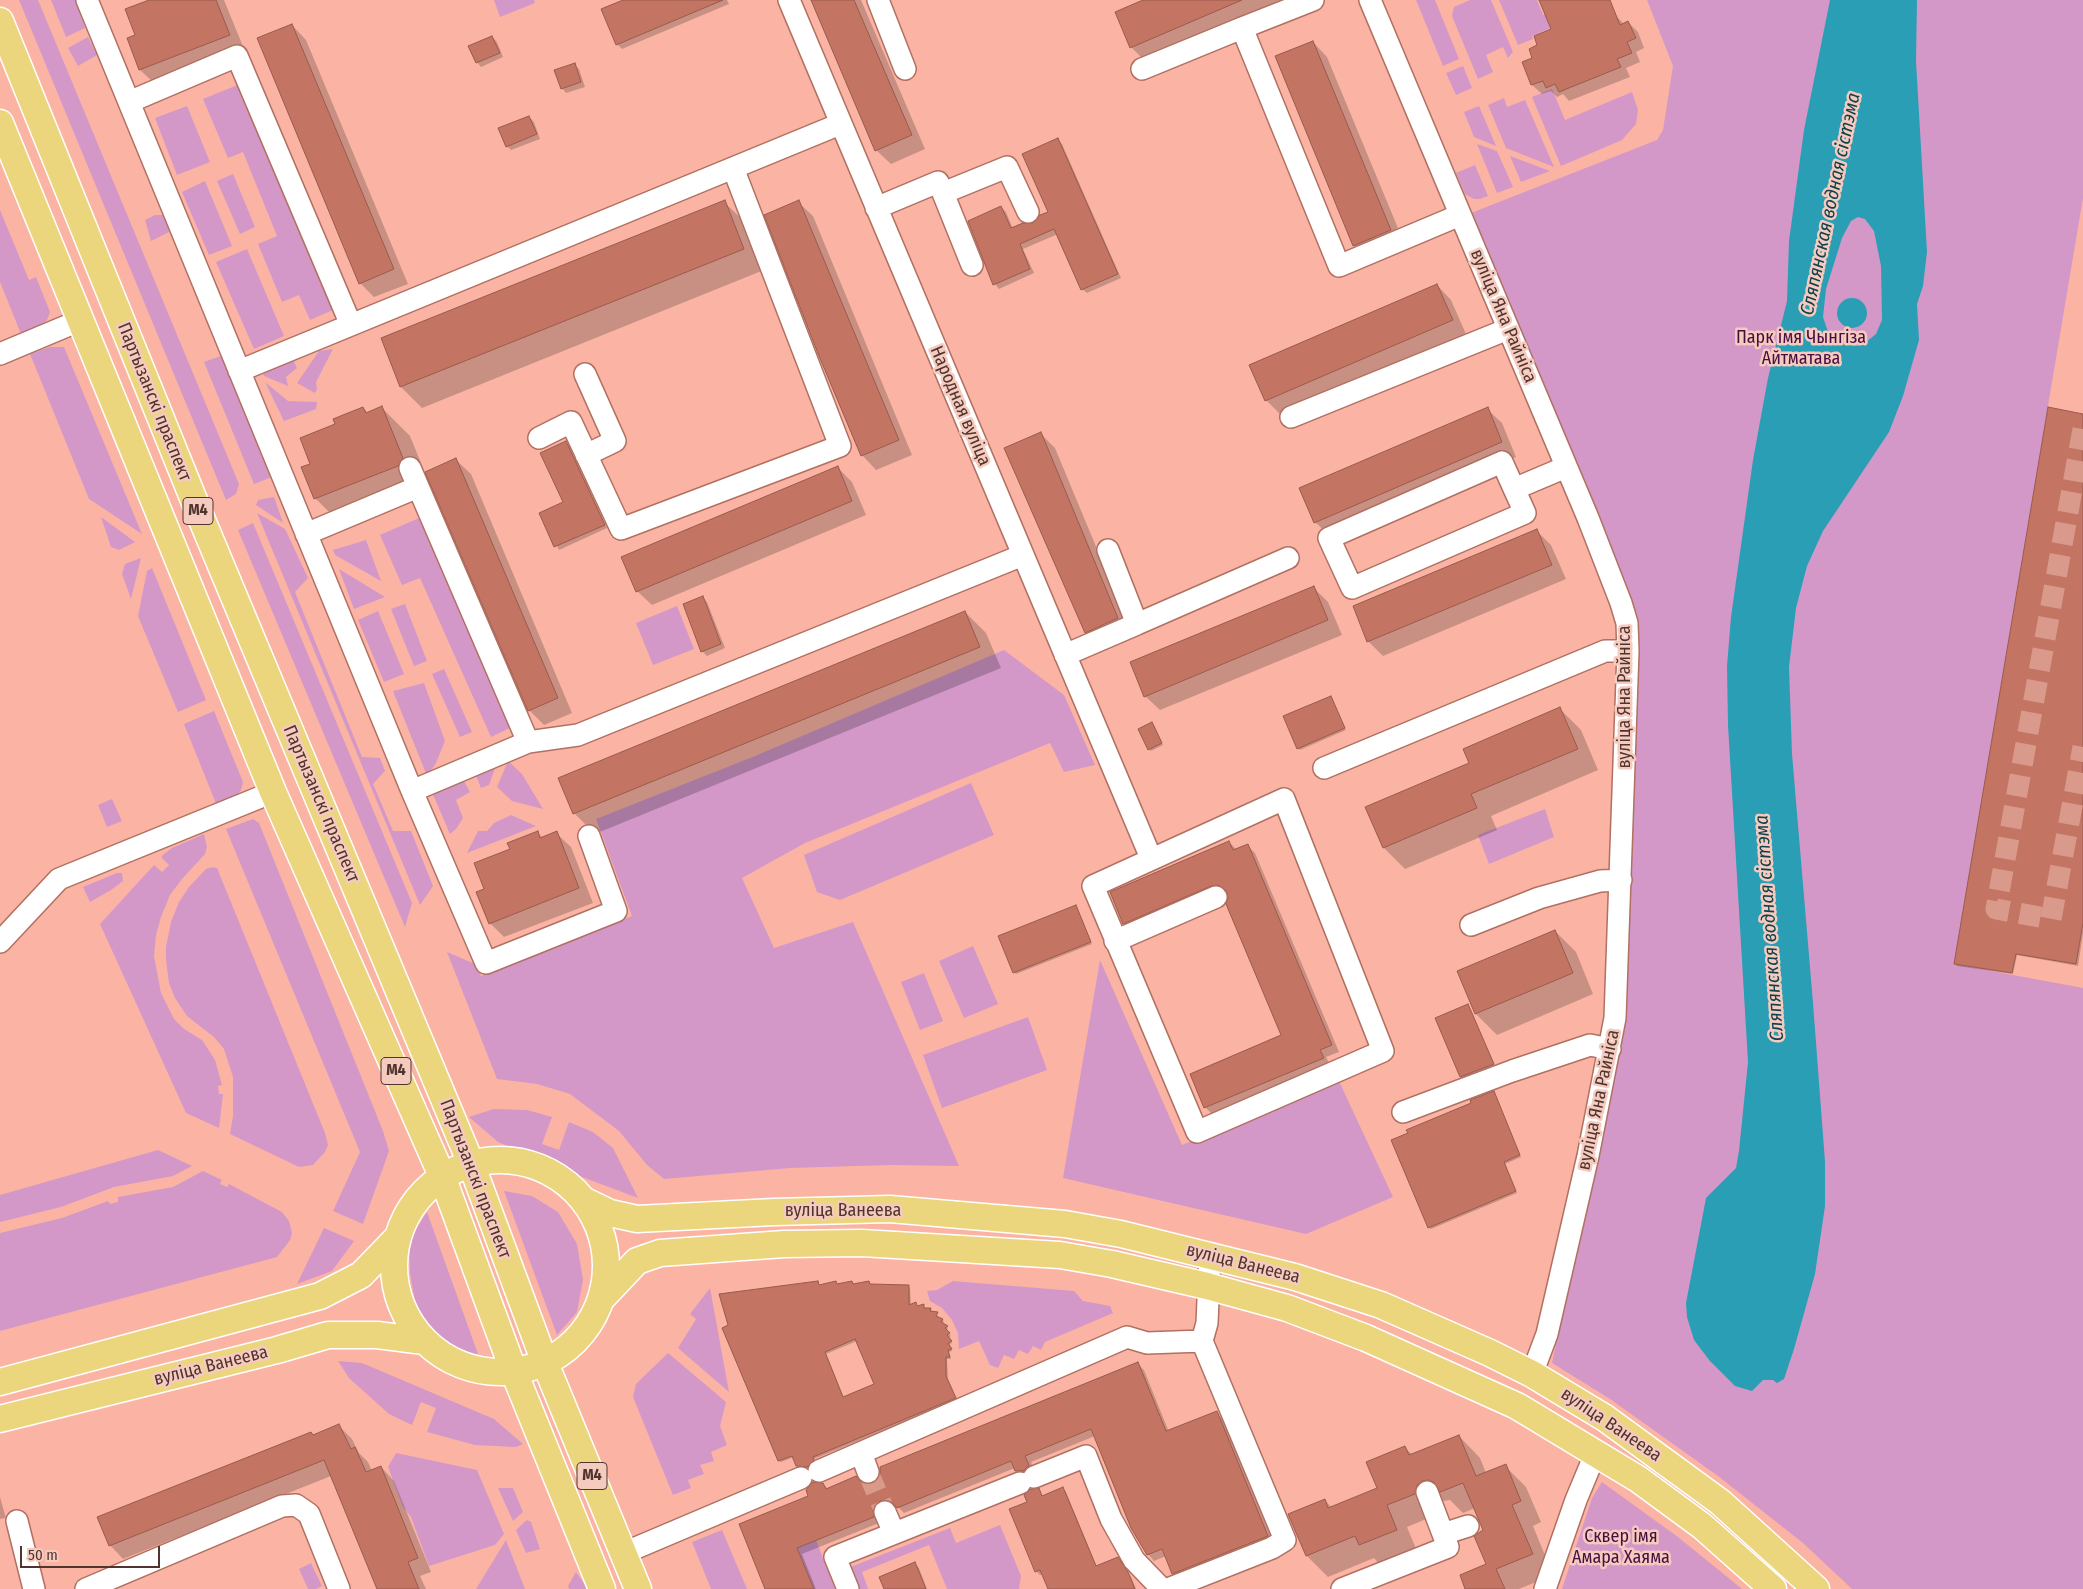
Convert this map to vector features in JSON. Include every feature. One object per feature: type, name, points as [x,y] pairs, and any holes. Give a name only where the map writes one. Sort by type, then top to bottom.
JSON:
[{"type":"main road","name":"Партызанскі праспект","points":[[0,21],[202,520],[472,1166],[545,1363],[638,1589]]},
{"type":"main road","name":"Партызанскі праспект","points":[[0,123],[273,792],[442,1176],[514,1372],[602,1589]]},
{"type":"main road","points":[[503,1160],[534,1164],[562,1178],[583,1200],[597,1222],[605,1247],[606,1273],[602,1298],[593,1318],[580,1336],[564,1351],[545,1363],[514,1372],[481,1371],[450,1361],[424,1341],[402,1311],[393,1276],[396,1239],[403,1220],[413,1203],[426,1188],[442,1176],[472,1166],[503,1160]]},
{"type":"main road","name":"вуліца Ванеева","points":[[583,1200],[610,1212],[638,1219],[774,1212],[890,1209],[1065,1224],[1121,1234],[1295,1277],[1381,1305],[1490,1353],[1532,1374],[1605,1418],[1720,1502],[1816,1589]]},
{"type":"main road","points":[[0,1382],[320,1296],[361,1275],[396,1239]]},
{"type":"main road","name":"вуліца Ванеева","points":[[602,1298],[637,1261],[660,1253],[794,1244],[862,1243],[1060,1256],[1112,1264],[1208,1286],[1286,1308],[1366,1338],[1517,1406],[1638,1479],[1702,1526],[1774,1589]]},
{"type":"main road","name":"вуліца Ванеева","points":[[0,1419],[277,1350],[328,1335],[377,1335],[424,1341]]},
{"type":"main road","points":[[1517,1406],[1532,1374]]},
{"type":"main road","points":[[1596,1452],[1607,1442],[1614,1439],[1628,1441],[1652,1451]]},
{"type":"street","points":[[87,0],[412,792],[486,963],[616,911],[589,836]]},
{"type":"street","name":"Народная вуліца","points":[[789,0],[1151,858]]},
{"type":"street","points":[[878,0],[905,69]]},
{"type":"street","points":[[1142,69],[1313,0]]},
{"type":"street","name":"вуліца Яна Райніса","points":[[1370,0],[1566,467],[1621,602],[1627,623],[1628,651],[1615,1018],[1588,1156],[1547,1334],[1532,1374]]},
{"type":"street","points":[[1242,28],[1339,266],[1460,214]]},
{"type":"street","points":[[129,102],[237,56],[351,325]]},
{"type":"street","points":[[239,371],[840,124]]},
{"type":"street","points":[[943,193],[1008,167],[1028,212]]},
{"type":"street","points":[[539,438],[571,422],[621,529],[840,446],[733,168]]},
{"type":"street","points":[[876,208],[938,182],[972,266]]},
{"type":"street","points":[[0,354],[81,320]]},
{"type":"street","points":[[1291,417],[1508,329]]},
{"type":"street","points":[[585,374],[616,441],[586,455]]},
{"type":"street","points":[[1502,462],[1514,489],[1525,513],[1352,588],[1329,538],[1502,462]]},
{"type":"street","points":[[1514,489],[1566,467]]},
{"type":"street","points":[[306,534],[414,478],[528,742]]},
{"type":"street","points":[[1108,550],[1137,624]]},
{"type":"street","points":[[412,792],[528,742],[578,735],[1022,555]]},
{"type":"street","points":[[1065,655],[1288,558]]},
{"type":"street","points":[[1324,768],[1605,651],[1628,651]]},
{"type":"street","points":[[0,942],[59,879],[273,792]]},
{"type":"street","points":[[1284,799],[1383,1050],[1197,1132],[1115,942],[1092,886],[1284,799]]},
{"type":"street","points":[[1472,925],[1539,898],[1600,881],[1621,880]]},
{"type":"street","points":[[1115,942],[1216,897]]},
{"type":"street","points":[[1403,1112],[1512,1070],[1590,1045],[1610,1049]]},
{"type":"street","points":[[1168,1589],[1272,1548],[1285,1540],[1202,1340],[1207,1323],[1210,1255]]},
{"type":"street","points":[[624,1553],[810,1475],[865,1462],[1127,1337],[1147,1343],[1202,1340]]},
{"type":"street","points":[[1545,1589],[1576,1500],[1596,1452]]},
{"type":"street","points":[[848,1589],[835,1557],[1086,1456],[1115,1527],[1134,1560],[1162,1589]]},
{"type":"street","points":[[1342,1589],[1448,1547],[1427,1492]]},
{"type":"street","points":[[86,1589],[282,1506],[296,1505],[309,1514],[339,1589]]},
{"type":"street","points":[[885,1512],[894,1534]]},
{"type":"street","points":[[17,1521],[34,1589]]},
{"type":"street","points":[[1443,1534],[1468,1526]]},
{"type":"green space","points":[[19,0],[38,0],[239,484],[236,494],[226,500]]},
{"type":"green space","points":[[51,0],[75,0],[85,28],[66,37]]},
{"type":"green space","points":[[494,0],[534,0],[535,3],[500,17]]},
{"type":"green space","points":[[1416,0],[1435,0],[1459,59],[1443,66]]},
{"type":"green space","points":[[1470,0],[1491,0],[1513,52],[1508,58],[1503,47],[1486,55],[1493,72],[1478,79],[1452,16],[1454,7]]},
{"type":"green space","points":[[1499,0],[1537,0],[1543,15],[1557,9],[1563,23],[1532,36],[1533,39],[1518,45]]},
{"type":"green space","name":"Парк імя Чынгіза Айтматава","points":[[1647,0],[2083,0],[2083,198],[1954,964],[2083,988],[2083,1589],[1852,1589],[1803,1543],[1718,1476],[1610,1399],[1552,1363],[1619,1039],[1631,871],[1638,643],[1471,213],[1657,140],[1663,130],[1673,66]]},
{"type":"green space","points":[[88,37],[97,55],[78,66],[68,48]]},
{"type":"green space","points":[[1463,66],[1472,88],[1456,95],[1446,73]]},
{"type":"green space","points":[[240,84],[333,310],[310,320],[299,295],[282,302],[258,244],[277,236],[243,152],[228,158],[203,99]]},
{"type":"green space","points":[[1552,89],[1565,120],[1632,92],[1638,110],[1636,124],[1622,140],[1561,166],[1532,97]]},
{"type":"green space","points":[[1504,98],[1507,107],[1525,100],[1554,167],[1506,148],[1488,105]]},
{"type":"green space","points":[[187,106],[210,162],[177,175],[155,118]]},
{"type":"green space","points":[[1479,106],[1496,146],[1474,137],[1464,112]]},
{"type":"green space","points":[[1477,144],[1497,151],[1513,187],[1497,193]]},
{"type":"green space","points":[[1510,156],[1550,171],[1521,182]]},
{"type":"green space","points":[[1475,165],[1488,196],[1480,199],[1474,199],[1465,194],[1456,173]]},
{"type":"green space","points":[[233,174],[255,227],[240,234],[217,181]]},
{"type":"green space","points":[[205,181],[232,246],[209,255],[182,192]]},
{"type":"green space","points":[[0,210],[29,280],[36,277],[50,312],[47,320],[40,326],[21,334],[0,282]]},
{"type":"green space","points":[[155,215],[165,215],[169,232],[151,241],[145,220]]},
{"type":"green space","points":[[247,249],[284,336],[254,349],[216,262]]},
{"type":"green space","points":[[50,347],[64,347],[142,534],[89,499],[30,354]]},
{"type":"green space","points":[[333,349],[316,382],[317,389],[315,393],[297,383],[319,351]]},
{"type":"green space","points":[[291,355],[297,368],[286,377],[288,386],[264,376],[260,365]]},
{"type":"green space","points":[[221,356],[272,477],[254,484],[204,362]]},
{"type":"green space","points":[[265,382],[288,401],[317,402],[316,409],[284,421]]},
{"type":"green space","points":[[274,497],[283,523],[256,505],[258,500]]},
{"type":"green space","points":[[257,513],[285,529],[308,578],[295,592],[362,757],[380,758],[385,771],[373,784],[393,831],[411,831],[433,886],[420,905]]},
{"type":"green space","points":[[101,517],[135,542],[119,550],[111,547]]},
{"type":"green space","points":[[419,518],[512,727],[491,737],[420,578],[402,585],[380,535]]},
{"type":"green space","points":[[253,523],[412,903],[405,927],[238,530]]},
{"type":"green space","points":[[366,540],[381,581],[335,555],[333,550]]},
{"type":"green space","points":[[141,558],[131,599],[122,574],[125,564]]},
{"type":"green space","points":[[152,568],[206,700],[178,712],[138,616],[147,571]]},
{"type":"green space","points":[[339,569],[385,597],[354,609]]},
{"type":"green space","points":[[405,604],[427,661],[414,666],[391,609]]},
{"type":"green space","points":[[677,606],[694,649],[653,665],[636,623]]},
{"type":"green space","points":[[378,611],[404,674],[384,682],[358,620]]},
{"type":"green space","points":[[1004,650],[1064,695],[1095,765],[1064,772],[1050,743],[805,843],[742,878],[774,948],[853,922],[959,1166],[891,1165],[790,1168],[664,1179],[647,1165],[619,1131],[570,1094],[537,1084],[497,1079],[447,952],[475,964],[481,976],[632,916],[596,819],[755,756]]},
{"type":"green space","points":[[444,669],[472,732],[460,737],[432,674]]},
{"type":"green space","points":[[424,683],[445,741],[436,763],[427,776],[393,691]]},
{"type":"green space","points":[[214,711],[243,782],[241,790],[236,797],[217,806],[184,724]]},
{"type":"green space","points":[[508,761],[522,774],[543,809],[512,801],[497,787]]},
{"type":"green space","points":[[497,763],[489,785],[481,788],[475,773]]},
{"type":"green space","points":[[461,776],[470,792],[456,800],[463,818],[456,829],[450,834],[431,790]]},
{"type":"green space","points":[[971,783],[994,835],[840,900],[817,892],[804,855]]},
{"type":"green space","points":[[112,799],[122,821],[107,827],[98,805]]},
{"type":"green space","points":[[1545,809],[1554,837],[1489,864],[1478,835]]},
{"type":"green space","points":[[511,815],[536,826],[467,853],[478,831],[487,831],[494,823]]},
{"type":"green space","points":[[253,819],[259,823],[383,1131],[389,1151],[363,1224],[333,1211],[360,1152],[226,829]]},
{"type":"green space","points":[[204,834],[207,847],[205,854],[170,895],[156,935],[154,956],[161,993],[174,1019],[184,1029],[202,1040],[215,1060],[222,1085],[218,1086],[219,1094],[223,1094],[219,1128],[186,1113],[100,924],[154,865],[162,872],[169,865],[161,857],[163,855],[172,848]]},
{"type":"green space","points":[[217,868],[325,1133],[328,1145],[325,1152],[313,1165],[299,1167],[230,1134],[233,1116],[233,1077],[224,1049],[214,1037],[187,1016],[175,998],[169,983],[166,947],[171,922],[179,902],[189,887],[206,869]]},
{"type":"green space","points":[[117,873],[122,873],[123,881],[90,902],[83,887]]},
{"type":"green space","points":[[973,946],[998,1004],[964,1018],[939,961]]},
{"type":"green space","points":[[1100,960],[1182,1145],[1338,1079],[1393,1197],[1306,1234],[1063,1178]]},
{"type":"green space","points":[[924,973],[943,1021],[920,1030],[901,982]]},
{"type":"green space","points":[[1028,1017],[1047,1070],[942,1108],[923,1055]]},
{"type":"green space","points":[[494,1109],[527,1110],[552,1117],[542,1144],[559,1150],[569,1122],[593,1132],[613,1148],[638,1198],[498,1142],[469,1117]]},
{"type":"green space","points":[[158,1150],[192,1166],[173,1176],[114,1187],[61,1207],[0,1222],[0,1195]]},
{"type":"green space","points":[[203,1171],[222,1180],[220,1184],[227,1187],[229,1184],[282,1212],[289,1221],[292,1233],[290,1240],[277,1257],[0,1331],[0,1233],[62,1218],[108,1201],[110,1204],[118,1202],[118,1197],[173,1187]]},
{"type":"green space","points":[[504,1191],[532,1196],[558,1212],[577,1244],[583,1280],[577,1312],[557,1335]]},
{"type":"green space","points":[[427,1212],[478,1354],[460,1353],[432,1333],[415,1303],[410,1273],[409,1240]]},
{"type":"green space","points":[[324,1228],[354,1241],[332,1271],[297,1284]]},
{"type":"green space","points":[[953,1281],[1074,1291],[1083,1301],[1110,1306],[1113,1313],[1045,1342],[1041,1350],[1033,1346],[1028,1354],[1019,1350],[1014,1359],[1004,1355],[998,1368],[990,1365],[979,1341],[959,1349],[958,1333],[952,1320],[942,1308],[930,1301],[927,1291],[937,1290]]},
{"type":"green space","points":[[710,1288],[729,1392],[678,1348],[696,1319],[690,1314]]},
{"type":"green space","points":[[668,1353],[726,1402],[720,1426],[727,1445],[711,1452],[714,1461],[700,1465],[704,1474],[688,1480],[691,1488],[673,1495],[633,1397],[636,1384]]},
{"type":"green space","points":[[338,1361],[362,1363],[494,1419],[523,1444],[516,1447],[475,1445],[427,1432],[436,1408],[421,1402],[412,1425],[389,1414],[349,1378]]},
{"type":"green space","points":[[396,1453],[477,1470],[504,1534],[495,1545],[429,1566],[411,1517],[403,1507],[388,1467]]},
{"type":"green space","name":"Сквер імя Амара Хаяма","points":[[1602,1482],[1678,1537],[1742,1589],[1562,1589],[1592,1498]]},
{"type":"green space","points":[[498,1488],[513,1488],[523,1512],[513,1521]]},
{"type":"green space","points":[[527,1520],[531,1522],[540,1549],[526,1553],[516,1530]]},
{"type":"green space","points":[[1000,1525],[1021,1576],[1019,1589],[947,1589],[929,1545],[862,1572],[868,1589],[856,1589],[848,1568],[950,1528],[956,1543]]},
{"type":"green space","points":[[722,1530],[747,1589],[711,1589],[692,1542]]},
{"type":"green space","points":[[506,1540],[525,1589],[476,1589]]},
{"type":"green space","points":[[816,1540],[835,1589],[814,1589],[797,1548]]},
{"type":"green space","points":[[311,1563],[322,1586],[316,1589],[308,1589],[299,1569]]},
{"type":"green space","points":[[576,1572],[588,1589],[569,1589],[568,1586]]},
{"type":"water","name":"Сляпянская водная сістэма","points":[[1830,0],[1917,0],[1916,61],[1927,252],[1923,286],[1917,304],[1919,340],[1903,396],[1889,432],[1823,531],[1807,566],[1796,608],[1789,667],[1792,754],[1825,1162],[1825,1206],[1815,1274],[1784,1379],[1777,1383],[1773,1380],[1763,1380],[1752,1391],[1735,1386],[1710,1361],[1694,1340],[1687,1317],[1686,1303],[1706,1198],[1736,1168],[1748,1062],[1728,725],[1727,666],[1731,617],[1753,460],[1768,378],[1787,301],[1789,241],[1804,130]],"holes":[[[1858,217],[1865,219],[1874,231],[1881,266],[1882,320],[1876,334],[1865,343],[1857,346],[1836,340],[1827,329],[1823,317],[1826,289],[1842,238],[1851,221]]]},
{"type":"water","points":[[1852,298],[1863,302],[1867,313],[1863,324],[1852,328],[1841,324],[1837,313],[1841,302]]},
{"type":"building","points":[[149,0],[216,0],[230,35],[139,70],[127,38],[135,35],[125,9]]},
{"type":"building","points":[[623,0],[723,0],[616,45],[601,9]]},
{"type":"building","points":[[811,0],[854,0],[912,135],[875,151]]},
{"type":"building","points":[[1143,0],[1242,0],[1130,48],[1115,12]]},
{"type":"building","points":[[1539,0],[1610,0],[1620,25],[1628,21],[1636,38],[1627,42],[1632,53],[1617,59],[1621,67],[1559,92],[1555,84],[1546,88],[1543,81],[1531,85],[1522,62],[1532,58],[1529,49],[1537,45],[1534,36],[1551,29]]},
{"type":"building","points":[[292,24],[394,269],[359,284],[257,38]]},
{"type":"building","points":[[492,36],[500,53],[476,63],[468,46]]},
{"type":"building","points":[[1313,41],[1391,230],[1353,246],[1275,56]]},
{"type":"building","points":[[575,63],[581,82],[561,89],[554,70]]},
{"type":"building","points":[[529,116],[537,134],[506,147],[498,128]]},
{"type":"building","points":[[1058,138],[1118,274],[1081,290],[1054,229],[1020,244],[1030,269],[993,285],[968,221],[1001,206],[1011,228],[1023,223],[1033,223],[1040,215],[1048,212],[1022,154]]},
{"type":"building","points":[[725,200],[744,249],[400,387],[381,338]]},
{"type":"building","points":[[799,200],[899,440],[861,456],[819,356],[764,215]]},
{"type":"building","points":[[1437,284],[1453,320],[1265,401],[1249,365]]},
{"type":"building","points":[[382,406],[403,458],[398,466],[314,499],[301,467],[310,464],[300,438],[335,424],[333,419],[363,407],[366,413]]},
{"type":"building","points":[[1488,407],[1502,442],[1314,523],[1299,488]]},
{"type":"building","points":[[2048,407],[2083,414],[2083,923],[2076,964],[2016,954],[2012,973],[1954,964]]},
{"type":"building","points":[[1041,432],[1118,618],[1085,633],[1004,448]]},
{"type":"building","points":[[566,441],[605,525],[554,547],[539,513],[563,502],[540,453]]},
{"type":"building","points":[[456,458],[558,698],[528,711],[425,472]]},
{"type":"building","points":[[838,466],[852,501],[636,592],[621,557]]},
{"type":"building","points":[[1537,529],[1552,565],[1367,642],[1353,606]]},
{"type":"building","points":[[1314,586],[1328,620],[1144,697],[1130,662]]},
{"type":"building","points":[[703,596],[721,644],[701,652],[683,604]]},
{"type":"building","points":[[965,611],[980,647],[573,814],[558,778]]},
{"type":"building","points":[[1331,696],[1345,728],[1297,749],[1283,716]]},
{"type":"building","points":[[1560,707],[1578,749],[1471,794],[1477,808],[1383,848],[1365,807],[1469,763],[1463,749]]},
{"type":"building","points":[[1152,722],[1162,743],[1148,750],[1138,729]]},
{"type":"building","points":[[538,831],[540,838],[557,831],[579,888],[489,924],[476,892],[484,889],[474,863],[510,849],[507,843]]},
{"type":"building","points":[[1229,841],[1233,850],[1248,844],[1332,1045],[1320,1050],[1324,1058],[1204,1108],[1190,1074],[1281,1035],[1226,904],[1227,892],[1218,885],[1211,886],[1123,924],[1110,892]]},
{"type":"building","points":[[1076,905],[1091,942],[1013,973],[998,936]]},
{"type":"building","points":[[1555,930],[1573,973],[1475,1014],[1457,971]]},
{"type":"building","points":[[1468,1004],[1494,1064],[1460,1077],[1435,1018]]},
{"type":"building","points":[[1494,1091],[1520,1155],[1504,1162],[1516,1191],[1428,1228],[1391,1140],[1408,1133],[1406,1130],[1471,1103],[1470,1100]]},
{"type":"building","points":[[818,1281],[819,1285],[836,1281],[837,1284],[852,1281],[853,1284],[869,1281],[870,1284],[909,1285],[909,1305],[916,1302],[917,1306],[924,1304],[924,1308],[931,1308],[930,1311],[938,1312],[936,1316],[943,1319],[941,1322],[948,1326],[945,1328],[950,1333],[947,1335],[952,1341],[948,1343],[952,1349],[948,1350],[950,1357],[946,1357],[946,1376],[956,1398],[813,1457],[814,1460],[807,1467],[796,1466],[792,1456],[778,1461],[722,1328],[728,1325],[719,1294]],"holes":[[[855,1339],[874,1384],[843,1397],[825,1352]]]},
{"type":"building","points":[[1138,1362],[1166,1431],[1217,1411],[1268,1536],[1172,1574],[1162,1549],[1147,1555],[1131,1528],[1091,1429],[1025,1456],[1029,1465],[1023,1471],[1015,1471],[1011,1461],[897,1508],[892,1502],[880,1501],[873,1510],[874,1517],[797,1548],[814,1589],[765,1589],[739,1524],[808,1496],[806,1490],[813,1482],[823,1483],[826,1489],[856,1476],[865,1484],[873,1484],[880,1475],[880,1467]]},
{"type":"building","points":[[339,1424],[351,1449],[355,1447],[366,1472],[381,1466],[418,1558],[408,1562],[419,1589],[377,1589],[324,1460],[109,1546],[97,1517],[311,1432],[313,1435]]},
{"type":"building","points":[[1459,1435],[1476,1476],[1506,1464],[1521,1501],[1512,1505],[1533,1554],[1496,1569],[1505,1589],[1465,1589],[1460,1575],[1486,1564],[1474,1536],[1483,1530],[1463,1483],[1440,1492],[1434,1482],[1422,1481],[1417,1485],[1415,1494],[1387,1505],[1397,1530],[1359,1545],[1355,1536],[1306,1556],[1288,1514],[1325,1499],[1328,1508],[1377,1488],[1366,1462],[1405,1446],[1409,1455]]},
{"type":"building","points":[[1063,1487],[1096,1566],[1118,1557],[1128,1572],[1135,1589],[1048,1589],[1040,1570],[1035,1572],[1009,1509],[1027,1502],[1024,1495],[1031,1489],[1039,1488],[1042,1496]]},
{"type":"building","points":[[915,1562],[926,1589],[884,1589],[879,1577]]},
{"type":"tunnel","points":[[2083,429],[1996,909],[2051,919],[2083,747]]},
{"type":"tunnel","points":[[868,1472],[885,1512]]}]
